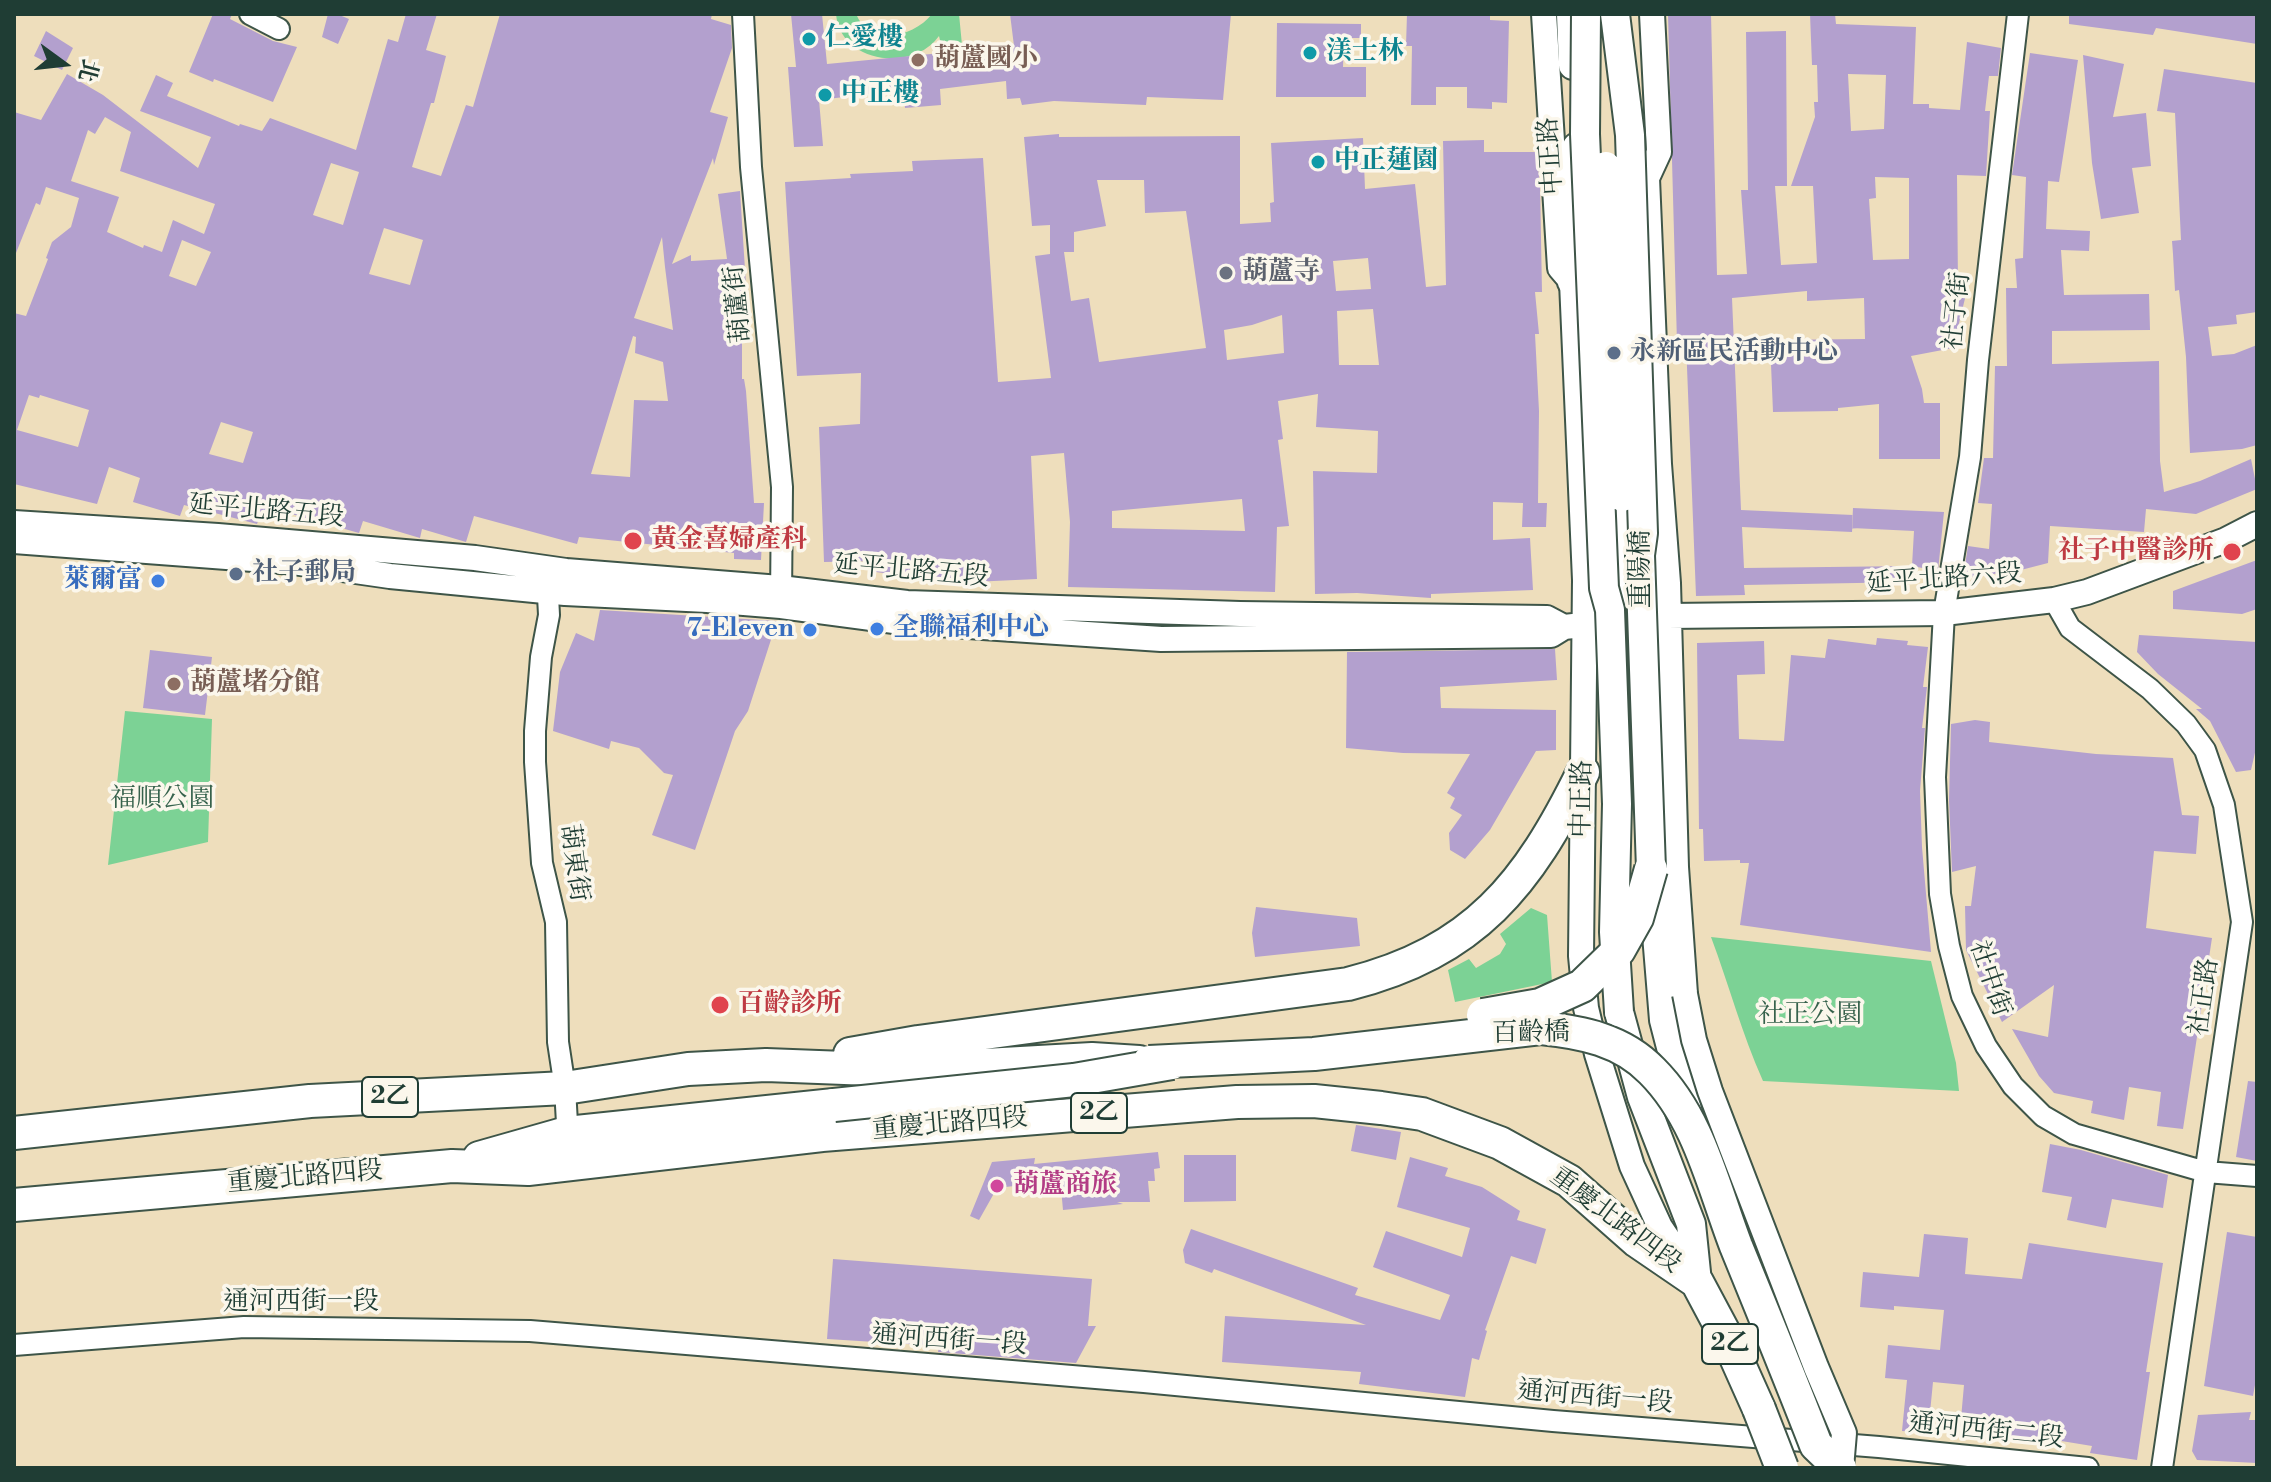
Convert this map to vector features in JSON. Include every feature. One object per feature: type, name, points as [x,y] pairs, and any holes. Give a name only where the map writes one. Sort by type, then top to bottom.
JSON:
[{"type":"main road","points":[[1571,14],[1578,164],[1572,186],[1576,264],[1572,282]]},
{"type":"main road","name":"重陽橋","points":[[1586,14],[1586,150],[1604,588],[1610,610],[1617,804],[1614,932],[1619,1012],[1642,1097],[1691,1224],[1697,1282]]},
{"type":"main road","points":[[1599,14],[1622,497],[1640,555]]},
{"type":"main road","name":"重陽橋","points":[[1615,14],[1630,135],[1651,869],[1664,1020],[1689,1120]]},
{"type":"main road","points":[[1627,14],[1632,110],[1647,178]]},
{"type":"main road","points":[[1610,610],[1619,586],[1617,518],[1622,497]]},
{"type":"main road","points":[[766,1065],[1359,981],[1408,963],[1460,937],[1500,901],[1537,857],[1583,772]]},
{"type":"main road","points":[[452,1166],[567,1133],[1074,1080],[1239,1051],[1540,1005],[1582,986],[1619,950],[1637,918],[1651,869]]},
{"type":"main road","name":"百齡橋","points":[[766,1065],[897,1070],[1092,1059],[1149,1062],[1314,1054],[1541,1028],[1579,1031],[1616,1045],[1652,1071],[1689,1120],[1816,1445],[1840,1468]]},
{"type":"main road","name":"2乙","points":[[14,1133],[310,1101],[565,1088],[688,1069],[766,1065]]},
{"type":"main road","name":"重慶北路四段","points":[[14,1205],[452,1166],[528,1169],[822,1135],[1237,1102],[1314,1101],[1422,1114],[1500,1143],[1569,1181],[1637,1241],[1697,1282],[1729,1342],[1782,1468]]},
{"type":"street","points":[[250,14],[279,29]]},
{"type":"street","name":"葫蘆街","points":[[743,14],[751,167],[782,487],[781,597]]},
{"type":"street","name":"中正路","points":[[1544,14],[1560,268],[1572,282],[1585,580],[1574,627],[1584,724],[1581,956],[1586,1008],[1632,1166],[1660,1227],[1697,1282]]},
{"type":"street","points":[[1584,724],[1672,719],[1647,178],[1659,152],[1652,14]]},
{"type":"street","name":"社子街","points":[[1944,613],[1970,457],[1978,360],[2018,14]]},
{"type":"street","points":[[1579,466],[1659,464]]},
{"type":"street","name":"延平北路五段","points":[[14,523],[475,558],[547,580],[781,597],[1240,614],[1547,618],[1574,627],[1668,616]]},
{"type":"street","name":"延平北路六段","points":[[1668,616],[1944,613],[2054,600],[2102,587],[2226,540],[2257,524]]},
{"type":"street","points":[[14,541],[293,562],[390,576],[547,580]]},
{"type":"street","name":"葫東街","points":[[547,580],[549,615],[541,657],[535,762],[542,863],[556,922],[558,1042],[571,1165]]},
{"type":"street","name":"社正路","points":[[2054,600],[2070,628],[2150,689],[2186,724],[2205,750],[2224,805],[2242,922],[2162,1468]]},
{"type":"street","name":"社中街","points":[[1944,613],[1935,777],[1940,894],[1962,996],[1986,1046],[2006,1076],[2043,1116],[2074,1134],[2206,1172],[2257,1176]]},
{"type":"street","name":"百齡橋","points":[[1672,719],[1676,867],[1685,994],[1694,1040],[1710,1091],[1844,1433],[1840,1468]]},
{"type":"street","name":"通河西街一段","points":[[14,1345],[242,1327],[530,1331],[1144,1382],[1726,1437],[1879,1447]]},
{"type":"street","name":"通河西街二段","points":[[1879,1447],[2088,1468]]},
{"type":"green space","points":[[836,14],[856,14],[871,32],[892,35],[914,28],[932,14],[959,14],[962,45],[942,48],[939,36],[927,48],[912,55],[879,57],[863,52],[850,43],[841,31]]},
{"type":"green space","name":"福順公園","points":[[125,711],[212,719],[208,842],[108,865]]},
{"type":"green space","points":[[1531,908],[1547,915],[1552,982],[1455,1002],[1448,970],[1469,959],[1476,968],[1500,954],[1506,944],[1500,934]]},
{"type":"green space","name":"社正公園","points":[[1711,937],[1931,961],[1956,1063],[1959,1091],[1763,1081]]},
{"type":"building","points":[[213,14],[232,14],[230,19],[273,41],[297,47],[273,102],[189,72]]},
{"type":"building","points":[[328,14],[349,19],[338,44],[322,37]]},
{"type":"building","points":[[406,14],[437,14],[426,50],[446,56],[412,167],[441,176],[466,105],[473,107],[500,14],[712,14],[711,19],[731,25],[732,48],[710,112],[728,117],[714,165],[713,158],[672,264],[691,255],[691,261],[727,259],[718,194],[740,191],[748,317],[747,341],[742,342],[742,379],[746,391],[754,503],[764,503],[761,560],[734,559],[734,553],[579,537],[577,544],[474,516],[466,542],[422,529],[420,538],[363,521],[359,533],[288,513],[286,520],[261,513],[257,524],[184,505],[180,516],[133,502],[140,478],[109,467],[97,504],[14,484],[14,313],[26,316],[52,242],[71,227],[79,198],[46,187],[40,205],[36,203],[14,258],[14,112],[41,120],[67,74],[103,95],[198,168],[211,137],[140,111],[156,75],[173,83],[167,96],[239,126],[262,131],[270,118],[356,150],[388,39],[398,42]],"holes":[[[105,117],[131,132],[120,171],[215,204],[204,234],[173,220],[162,252],[144,245],[143,248],[107,232],[119,197],[71,181],[88,130],[95,134]],[[331,163],[359,172],[343,225],[313,215]],[[384,228],[423,240],[410,285],[369,274]],[[662,237],[665,267],[673,330],[634,318]],[[182,240],[211,252],[196,286],[169,276]],[[633,336],[636,337],[635,353],[663,362],[668,401],[634,400],[630,477],[591,474]],[[29,395],[39,398],[40,395],[89,410],[78,447],[17,430]],[[221,422],[253,432],[243,463],[209,454]]]},
{"type":"building","points":[[791,14],[822,14],[827,64],[1014,46],[1010,14],[1231,14],[1223,100],[1147,97],[1146,105],[1054,101],[1022,105],[1020,98],[1007,99],[1006,81],[940,89],[941,105],[905,108],[903,90],[819,100],[823,146],[794,147],[788,67],[796,67]]},
{"type":"building","points":[[1407,14],[1490,14],[1490,20],[1509,21],[1507,103],[1492,102],[1492,109],[1467,108],[1467,87],[1436,87],[1436,105],[1411,105],[1412,46],[1406,46]]},
{"type":"building","points":[[1668,14],[1711,14],[1717,275],[1747,274],[1741,190],[1748,190],[1746,32],[1786,31],[1787,186],[1775,186],[1781,265],[1817,263],[1813,186],[1791,186],[1815,117],[1814,102],[1818,102],[1817,65],[1812,65],[1810,14],[1835,14],[1836,24],[1916,27],[1913,104],[1929,104],[1929,108],[1960,110],[1967,42],[2001,48],[1998,76],[1989,76],[1985,111],[1990,111],[1986,176],[1957,175],[1958,287],[1968,286],[1953,348],[1911,356],[1924,403],[1940,403],[1940,459],[1879,459],[1879,404],[1838,408],[1838,411],[1773,412],[1770,340],[1865,339],[1864,298],[1807,301],[1807,291],[1732,298],[1741,510],[1853,515],[1852,532],[1742,527],[1744,568],[1912,566],[1913,582],[1744,585],[1745,595],[1696,596],[1686,342],[1677,343]],"holes":[[[1848,74],[1886,75],[1884,129],[1851,131]],[[1875,177],[1909,178],[1909,259],[1873,260],[1869,199],[1876,198]]]},
{"type":"building","points":[[2069,14],[2257,14],[2257,44],[2156,28],[2153,35],[2069,24]]},
{"type":"building","name":"渼士林","points":[[1277,23],[1361,24],[1361,38],[1344,38],[1343,67],[1366,67],[1366,97],[1276,97]]},
{"type":"building","points":[[46,31],[73,48],[62,70],[34,56]]},
{"type":"building","points":[[2030,53],[2078,60],[2059,182],[2048,181],[2046,229],[2090,231],[2089,251],[2061,250],[2064,295],[2149,294],[2150,330],[2052,331],[2052,364],[2159,361],[2160,461],[2164,492],[2200,481],[2251,459],[2257,489],[2196,514],[2146,509],[2144,532],[2050,526],[2048,563],[2017,571],[1963,578],[1968,546],[1989,549],[1992,504],[1978,503],[1984,458],[1993,458],[1995,366],[2007,366],[2006,288],[2017,288],[2015,259],[2023,258],[2026,177],[2012,175]]},
{"type":"building","points":[[2083,55],[2124,64],[2113,117],[2146,113],[2151,166],[2132,168],[2139,213],[2101,219],[2092,163]]},
{"type":"building","points":[[2164,69],[2257,83],[2257,312],[2236,315],[2237,324],[2208,327],[2212,356],[2234,354],[2257,345],[2257,445],[2242,449],[2190,453],[2186,357],[2179,290],[2175,291],[2172,241],[2181,240],[2175,113],[2157,111]]},
{"type":"building","points":[[1059,134],[1059,137],[1240,136],[1240,224],[1271,222],[1270,203],[1274,202],[1271,143],[1363,138],[1365,189],[1415,184],[1426,287],[1446,285],[1443,141],[1484,140],[1484,152],[1536,152],[1540,184],[1542,292],[1535,292],[1539,334],[1535,334],[1539,411],[1538,503],[1547,503],[1546,527],[1522,527],[1523,503],[1493,502],[1493,540],[1530,538],[1533,590],[1431,594],[1431,598],[1357,593],[1315,594],[1313,471],[1377,473],[1378,431],[1316,427],[1318,394],[1278,401],[1283,439],[1278,440],[1289,526],[1277,527],[1275,592],[1068,587],[1070,522],[1064,453],[1031,456],[1037,579],[932,580],[876,572],[876,561],[824,562],[819,427],[860,424],[861,373],[797,376],[785,182],[851,178],[850,174],[913,171],[912,161],[983,158],[998,382],[1051,378],[1035,256],[1050,254],[1050,225],[1032,226],[1024,137]],"holes":[[[1097,180],[1144,180],[1145,213],[1186,211],[1206,348],[1099,362],[1089,298],[1071,301],[1064,252],[1074,252],[1074,232],[1106,226]],[[1368,258],[1371,289],[1336,291],[1333,261]],[[1373,309],[1379,365],[1339,365],[1337,311]],[[1282,315],[1284,353],[1227,360],[1224,330]],[[1242,499],[1245,531],[1112,528],[1112,511]]]},
{"type":"building","points":[[1853,508],[1944,512],[1938,571],[1912,566],[1914,531],[1852,528]]},
{"type":"building","points":[[2257,560],[2257,609],[2242,614],[2173,609],[2173,591]]},
{"type":"building","points":[[600,610],[777,621],[748,711],[735,731],[695,850],[652,835],[673,775],[664,773],[639,748],[611,741],[609,749],[553,731],[560,672],[576,633],[594,641]]},
{"type":"building","points":[[2139,635],[2257,642],[2257,744],[2251,770],[2236,772],[2210,721],[2196,709],[2202,709],[2158,674],[2137,652]]},
{"type":"building","points":[[1877,638],[1908,641],[1907,645],[1928,647],[1923,687],[1927,687],[1920,791],[1931,952],[1740,925],[1749,863],[1740,863],[1740,860],[1704,861],[1703,829],[1699,829],[1697,643],[1764,641],[1765,674],[1737,675],[1739,739],[1784,741],[1791,655],[1825,658],[1828,639],[1876,645]]},
{"type":"building","points":[[1555,649],[1557,680],[1440,687],[1441,708],[1556,710],[1556,750],[1536,751],[1490,830],[1465,859],[1450,850],[1449,833],[1462,815],[1450,808],[1455,798],[1447,793],[1470,754],[1346,748],[1347,652]]},
{"type":"building","points":[[150,650],[212,657],[205,715],[143,708]]},
{"type":"building","points":[[1975,720],[1990,722],[1989,742],[2096,754],[2173,758],[2182,815],[2199,816],[2196,854],[2154,851],[2146,928],[2212,938],[2183,1129],[2157,1126],[2161,1092],[2129,1087],[2124,1120],[2091,1113],[2093,1101],[2054,1093],[2039,1076],[2012,1029],[2048,1037],[2054,985],[2002,1022],[1966,950],[1965,906],[1971,906],[1976,866],[1952,872],[1949,800],[1951,724]]},
{"type":"building","points":[[1256,907],[1357,918],[1360,946],[1255,957],[1252,933]]},
{"type":"building","points":[[2248,1081],[2257,1082],[2257,1161],[2236,1157]]},
{"type":"building","points":[[1356,1125],[1401,1132],[1396,1160],[1351,1151]]},
{"type":"building","points":[[2050,1144],[2168,1175],[2163,1208],[2112,1199],[2106,1228],[2067,1220],[2072,1197],[2042,1192]]},
{"type":"building","points":[[1158,1152],[1160,1168],[1154,1169],[1155,1181],[1148,1181],[1150,1202],[1117,1202],[1123,1204],[1063,1210],[1061,1188],[1041,1189],[1040,1183],[997,1188],[979,1220],[970,1216],[992,1162],[1035,1158],[1034,1164]]},
{"type":"building","points":[[1184,1155],[1236,1155],[1236,1201],[1184,1202]]},
{"type":"building","points":[[1410,1157],[1448,1168],[1445,1176],[1482,1187],[1520,1211],[1517,1220],[1546,1229],[1536,1264],[1511,1256],[1485,1330],[1479,1360],[1472,1358],[1465,1397],[1359,1384],[1361,1372],[1222,1362],[1225,1316],[1366,1325],[1214,1269],[1212,1273],[1185,1263],[1183,1250],[1191,1229],[1358,1288],[1355,1295],[1440,1320],[1450,1295],[1373,1267],[1386,1231],[1462,1257],[1470,1228],[1397,1207]]},
{"type":"building","points":[[2227,1232],[2257,1237],[2257,1374],[2253,1396],[2204,1386]]},
{"type":"building","points":[[1924,1234],[1968,1238],[1965,1274],[2022,1279],[2029,1243],[2163,1263],[2146,1372],[2150,1372],[2137,1460],[2090,1453],[2092,1446],[2037,1437],[2036,1441],[1991,1437],[1991,1434],[1960,1430],[1964,1385],[1933,1382],[1928,1433],[1902,1431],[1907,1380],[1885,1378],[1888,1345],[1940,1350],[1944,1310],[1860,1307],[1863,1272],[1919,1277]]},
{"type":"building","points":[[833,1259],[1092,1279],[1088,1326],[1096,1326],[1076,1363],[938,1352],[939,1346],[827,1339]]},
{"type":"building","points":[[2251,1412],[2249,1420],[2257,1420],[2257,1463],[2197,1460],[2192,1451],[2198,1415]]},
{"type":"place","name":"仁愛樓","points":[[809,39]]},
{"type":"place","name":"渼士林","points":[[1310,53]]},
{"type":"place","name":"葫蘆國小","points":[[918,60]]},
{"type":"place","name":"中正樓","points":[[825,95]]},
{"type":"place","name":"中正蓮園","points":[[1318,162]]},
{"type":"place","name":"葫蘆寺","points":[[1226,273]]},
{"type":"place","name":"永新區民活動中心","points":[[1614,353]]},
{"type":"place","name":"黃金喜婦產科","points":[[633,541]]},
{"type":"place","name":"社子中醫診所","points":[[2232,552]]},
{"type":"place","name":"社子郵局","points":[[236,574]]},
{"type":"place","name":"萊爾富","points":[[158,581]]},
{"type":"place","name":"全聯福利中心","points":[[877,629]]},
{"type":"place","name":"7-Eleven","points":[[810,630]]},
{"type":"place","name":"葫蘆堵分館","points":[[174,684]]},
{"type":"place","name":"百齡診所","points":[[720,1005]]},
{"type":"place","name":"葫蘆商旅","points":[[997,1186]]}]
